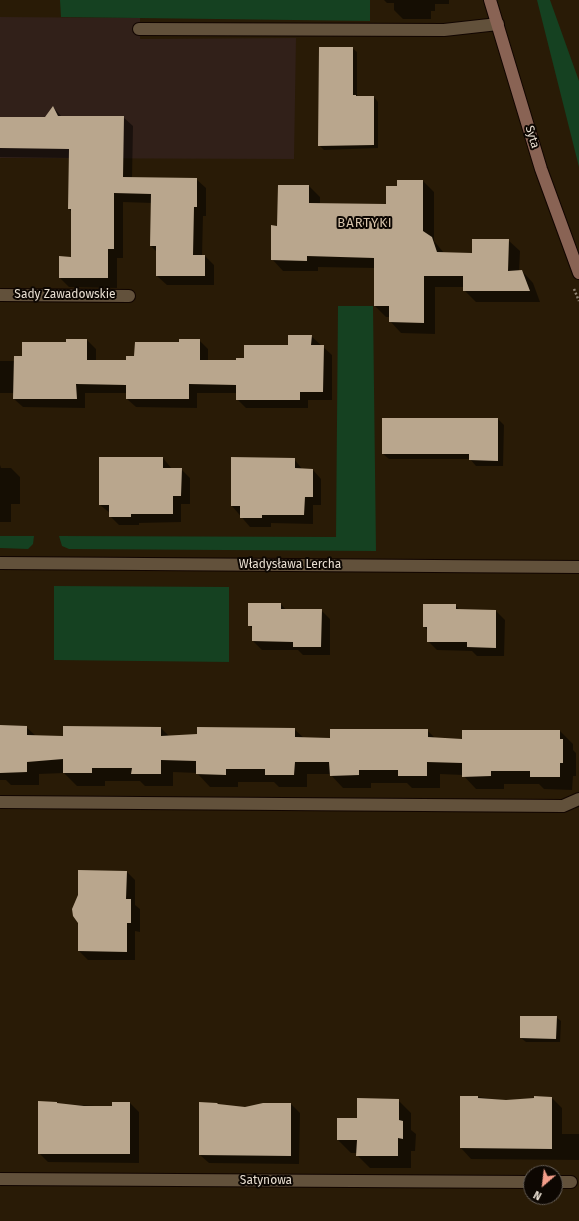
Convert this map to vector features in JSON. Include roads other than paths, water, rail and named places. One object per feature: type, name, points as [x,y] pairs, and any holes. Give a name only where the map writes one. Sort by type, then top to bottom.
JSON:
[{"type":"street","name":"Syta","points":[[490,0],[541,169],[579,273]]},
{"type":"street","points":[[139,29],[444,30],[498,24]]},
{"type":"street","name":"Sady Zawadowskie","points":[[0,295],[129,296]]},
{"type":"street","name":"Władysława Lercha","points":[[0,563],[579,567]]},
{"type":"street","points":[[0,802],[563,806],[579,799]]},
{"type":"street","name":"Satynowa","points":[[0,1179],[523,1182]]},
{"type":"street","points":[[563,1182],[571,1182]]},
{"type":"district","name":"BARTYKI","points":[[365,223]]}]
